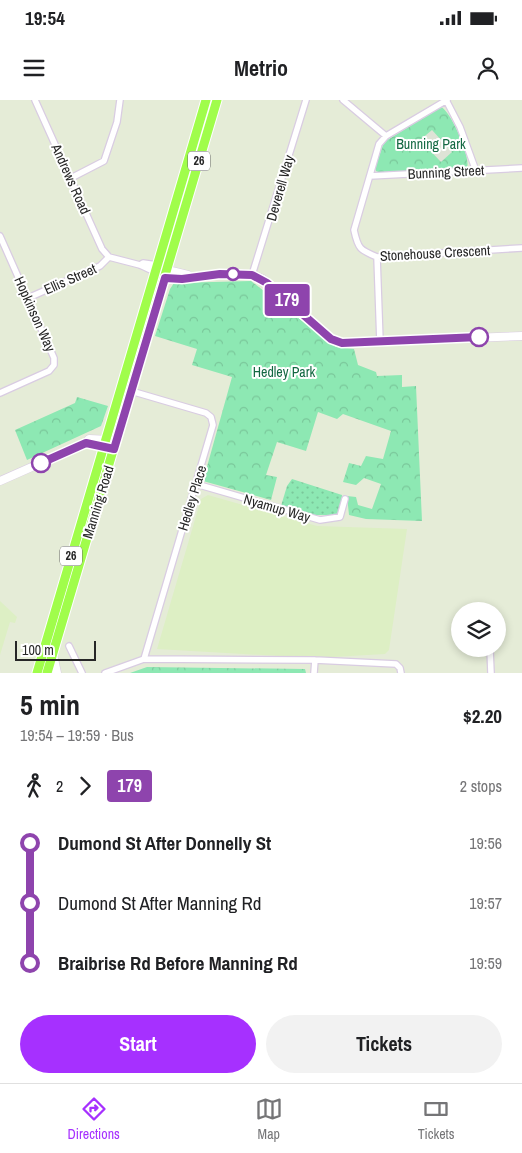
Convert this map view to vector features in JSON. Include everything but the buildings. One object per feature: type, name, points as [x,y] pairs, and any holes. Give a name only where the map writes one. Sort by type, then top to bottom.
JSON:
[{"type":"main road","name":"Manning Road","points":[[37,673],[206,100]]},
{"type":"main road","name":"Manning Road","points":[[47,673],[217,100]]},
{"type":"street","name":"Andrews Road","points":[[35,100],[102,249],[109,257]]},
{"type":"street","points":[[71,178],[104,161],[117,122],[120,100]]},
{"type":"street","name":"Deverell Way","points":[[252,275],[306,100]]},
{"type":"street","points":[[343,100],[386,136],[446,100],[460,127],[476,171]]},
{"type":"street","name":"Stonehouse Crescent","points":[[386,136],[379,144],[354,230],[361,251],[377,257],[425,256],[522,248]]},
{"type":"street","name":"Bunning Street","points":[[370,176],[522,168]]},
{"type":"street","name":"Hopkinson Way","points":[[0,236],[54,358],[54,365],[49,371],[0,393]]},
{"type":"street","name":"Ellis Street","points":[[28,298],[100,266],[109,257],[140,265],[143,263],[156,269]]},
{"type":"street","points":[[377,257],[380,342]]},
{"type":"street","points":[[156,269],[166,275],[182,279],[194,276],[252,275],[267,283],[335,341],[346,344],[522,336]]},
{"type":"street","name":"Hedley Place","points":[[131,391],[206,413],[211,417],[212,429],[144,659]]},
{"type":"street","points":[[0,481],[86,443],[104,443],[115,446]]},
{"type":"street","name":"Nyamup Way","points":[[196,484],[320,520],[340,517],[345,499]]},
{"type":"street","points":[[68,646],[82,673]]},
{"type":"street","points":[[53,654],[57,673]]},
{"type":"street","points":[[490,657],[491,673]]},
{"type":"street","points":[[105,673],[144,659],[315,660],[396,664],[400,668],[401,673]]},
{"type":"street","points":[[314,673],[315,660]]},
{"type":"shaded area","points":[[432,130],[452,152],[441,162],[420,140]]},
{"type":"shaded area","points":[[208,495],[317,526],[407,529],[389,650],[385,654],[315,658],[157,649],[201,499]]},
{"type":"shaded area","points":[[0,601],[17,617],[15,623],[10,622],[0,655]]},
{"type":"green space","name":"Bunning Park","points":[[441,107],[455,125],[466,154],[467,167],[380,173],[376,171],[375,168],[384,142]]},
{"type":"green space","name":"Hedley Park","points":[[251,281],[336,347],[354,349],[358,365],[376,372],[377,376],[402,375],[402,387],[416,386],[422,521],[366,519],[349,515],[347,496],[356,497],[358,505],[372,509],[381,484],[364,478],[356,485],[343,482],[349,463],[361,466],[366,456],[383,459],[391,431],[343,414],[337,419],[318,412],[306,451],[277,442],[266,475],[277,477],[271,500],[203,481],[232,377],[192,365],[197,349],[155,336],[170,289],[174,283]]},
{"type":"green space","points":[[77,397],[108,406],[101,426],[27,460],[15,430],[75,403]]},
{"type":"green space","points":[[292,479],[342,495],[341,510],[338,515],[312,515],[281,506],[287,486]]},
{"type":"green space","points":[[147,667],[305,669],[306,673],[130,673]]},
{"type":"bus line","name":"179","points":[[41,463],[86,443],[114,449],[165,278],[182,279],[220,274],[252,275],[267,283],[331,339],[342,343],[479,337]]}]
